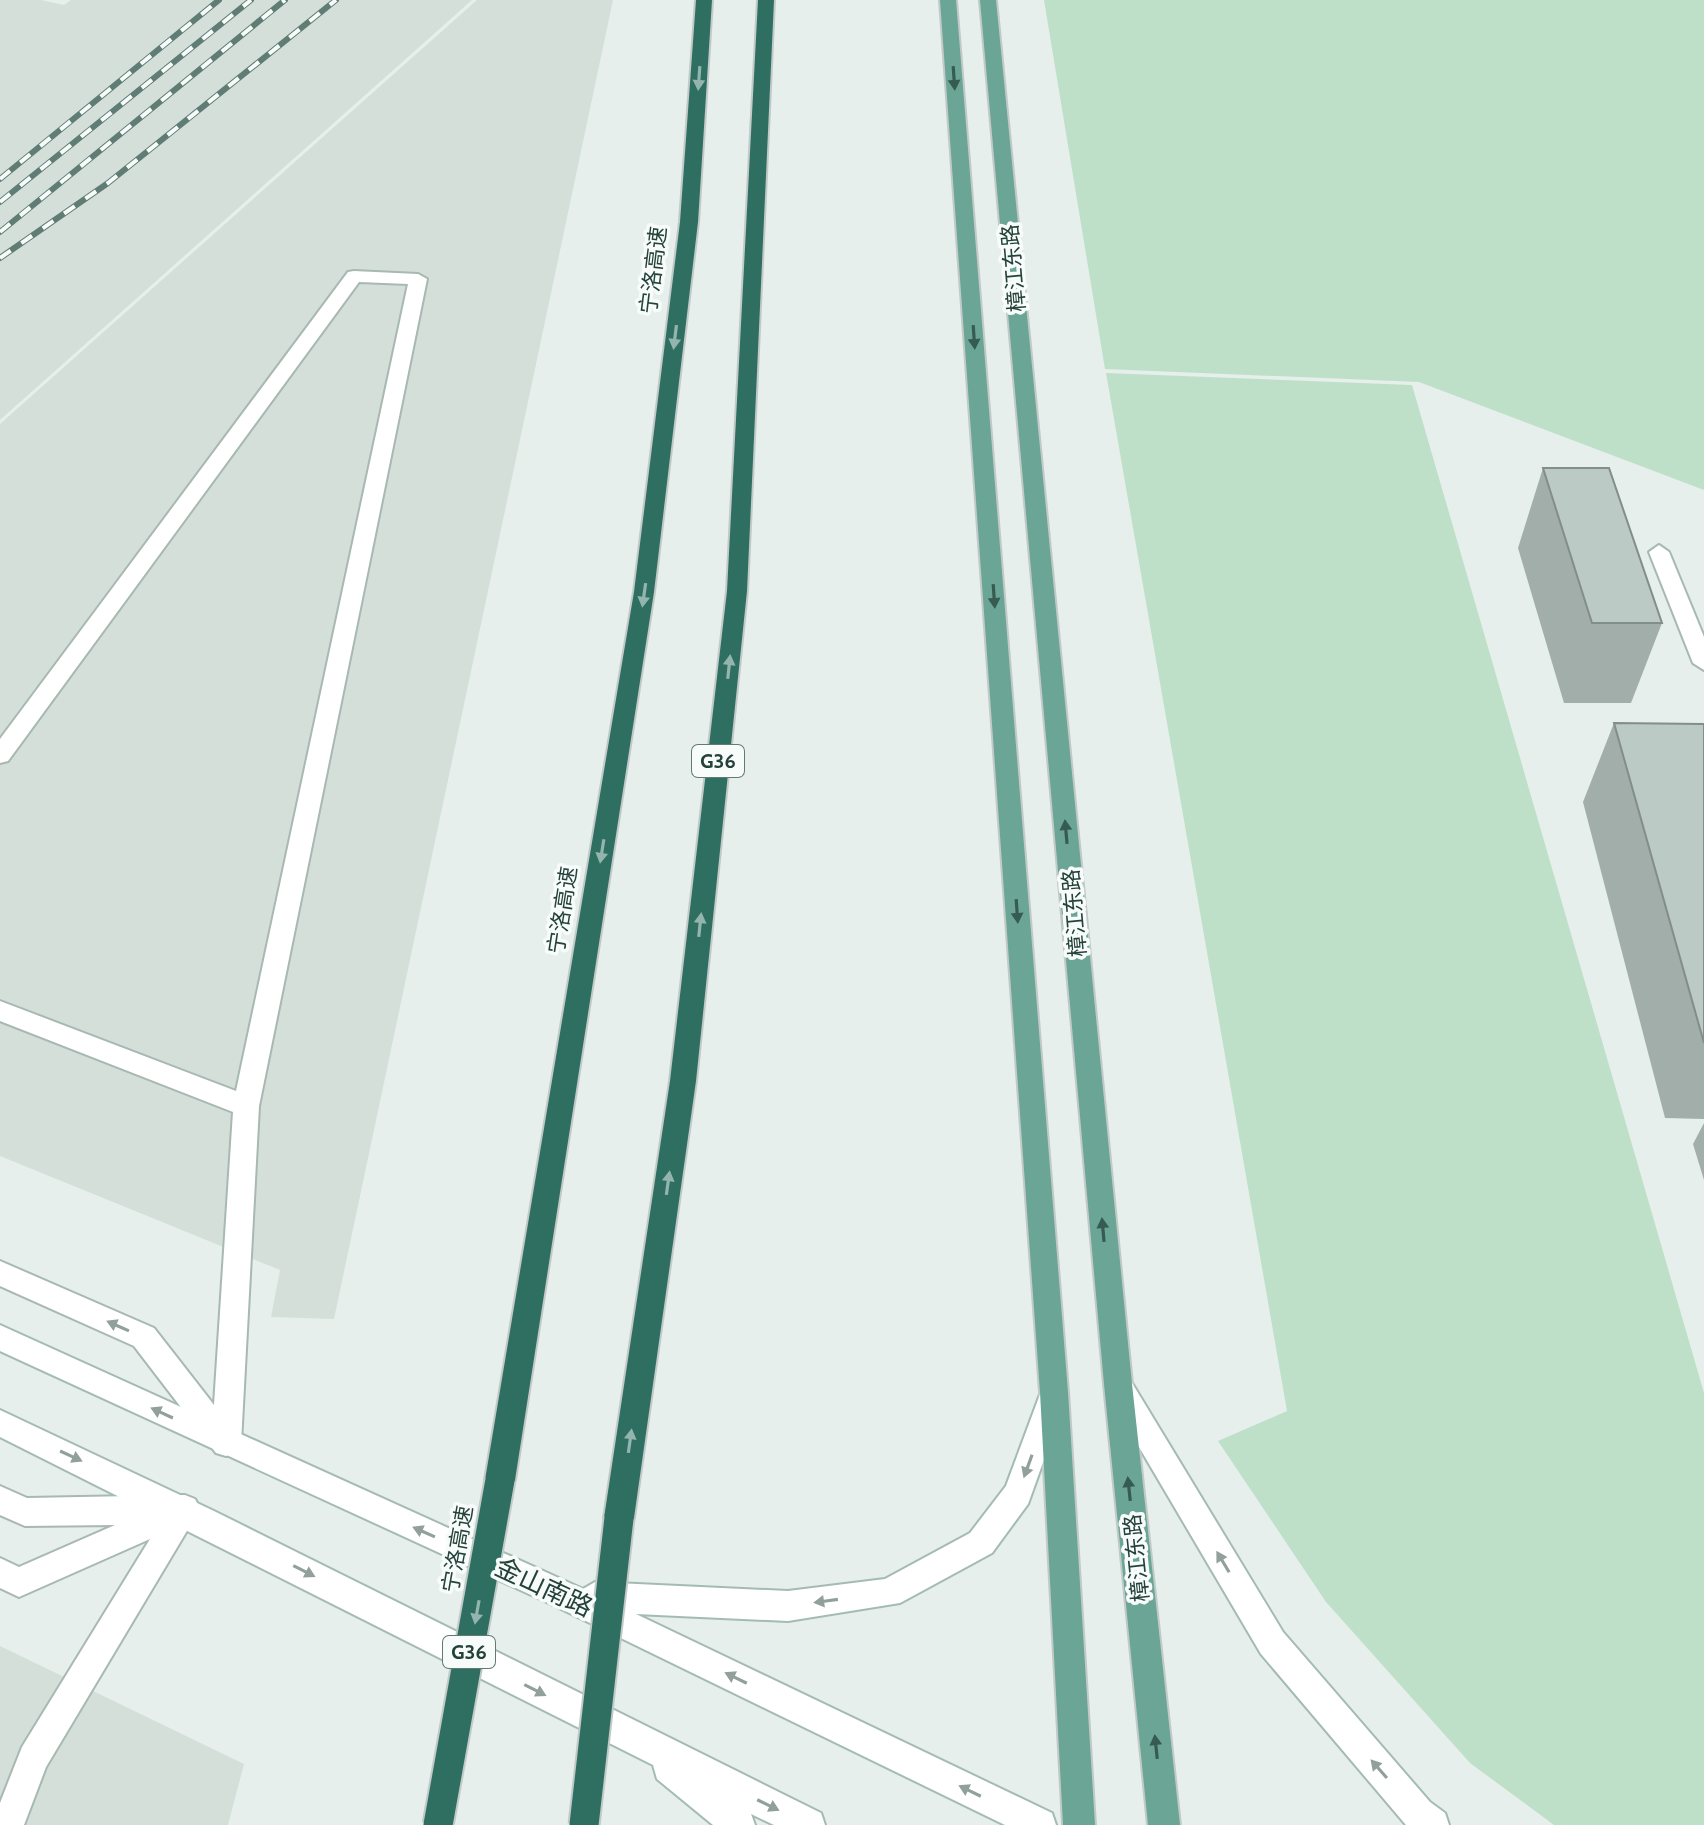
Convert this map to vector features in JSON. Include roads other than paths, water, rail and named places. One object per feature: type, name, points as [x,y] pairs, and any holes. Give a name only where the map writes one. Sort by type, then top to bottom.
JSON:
[{"type":"highway","name":"宁洛高速","points":[[438,1825],[500,1480],[644,592],[689,222],[704,0]]},
{"type":"highway","name":"G36","points":[[584,1825],[619,1518],[683,1081],[737,591],[766,0]]},
{"type":"main road","name":"樟江东路","points":[[948,0],[1054,1392],[1079,1825]]},
{"type":"main road","name":"樟江东路","points":[[988,0],[1118,1384],[1164,1825]]},
{"type":"street","points":[[0,755],[354,276],[418,279],[246,1106],[226,1443]]},
{"type":"street","points":[[1659,552],[1704,663]]},
{"type":"street","points":[[0,1011],[246,1106]]},
{"type":"street","points":[[0,1273],[144,1337],[226,1443]]},
{"type":"street","name":"金山南路","points":[[0,1338],[564,1595],[1040,1825]]},
{"type":"street","points":[[1118,1384],[1272,1643],[1418,1814],[1433,1825]]},
{"type":"street","points":[[564,1595],[788,1606],[889,1593],[981,1543],[1018,1494],[1054,1392]]},
{"type":"street","points":[[0,1423],[185,1509],[635,1741],[809,1825]]},
{"type":"street","points":[[0,1500],[25,1512],[185,1509]]},
{"type":"street","points":[[0,1573],[19,1582],[185,1509]]},
{"type":"street","points":[[8,1825],[33,1758],[185,1509]]},
{"type":"street","points":[[635,1741],[739,1825]]},
{"type":"railway","points":[[0,179],[219,0]]},
{"type":"railway","points":[[0,202],[251,0]]},
{"type":"railway","points":[[0,232],[285,0]]},
{"type":"railway","points":[[0,258],[108,183],[336,0]]}]
